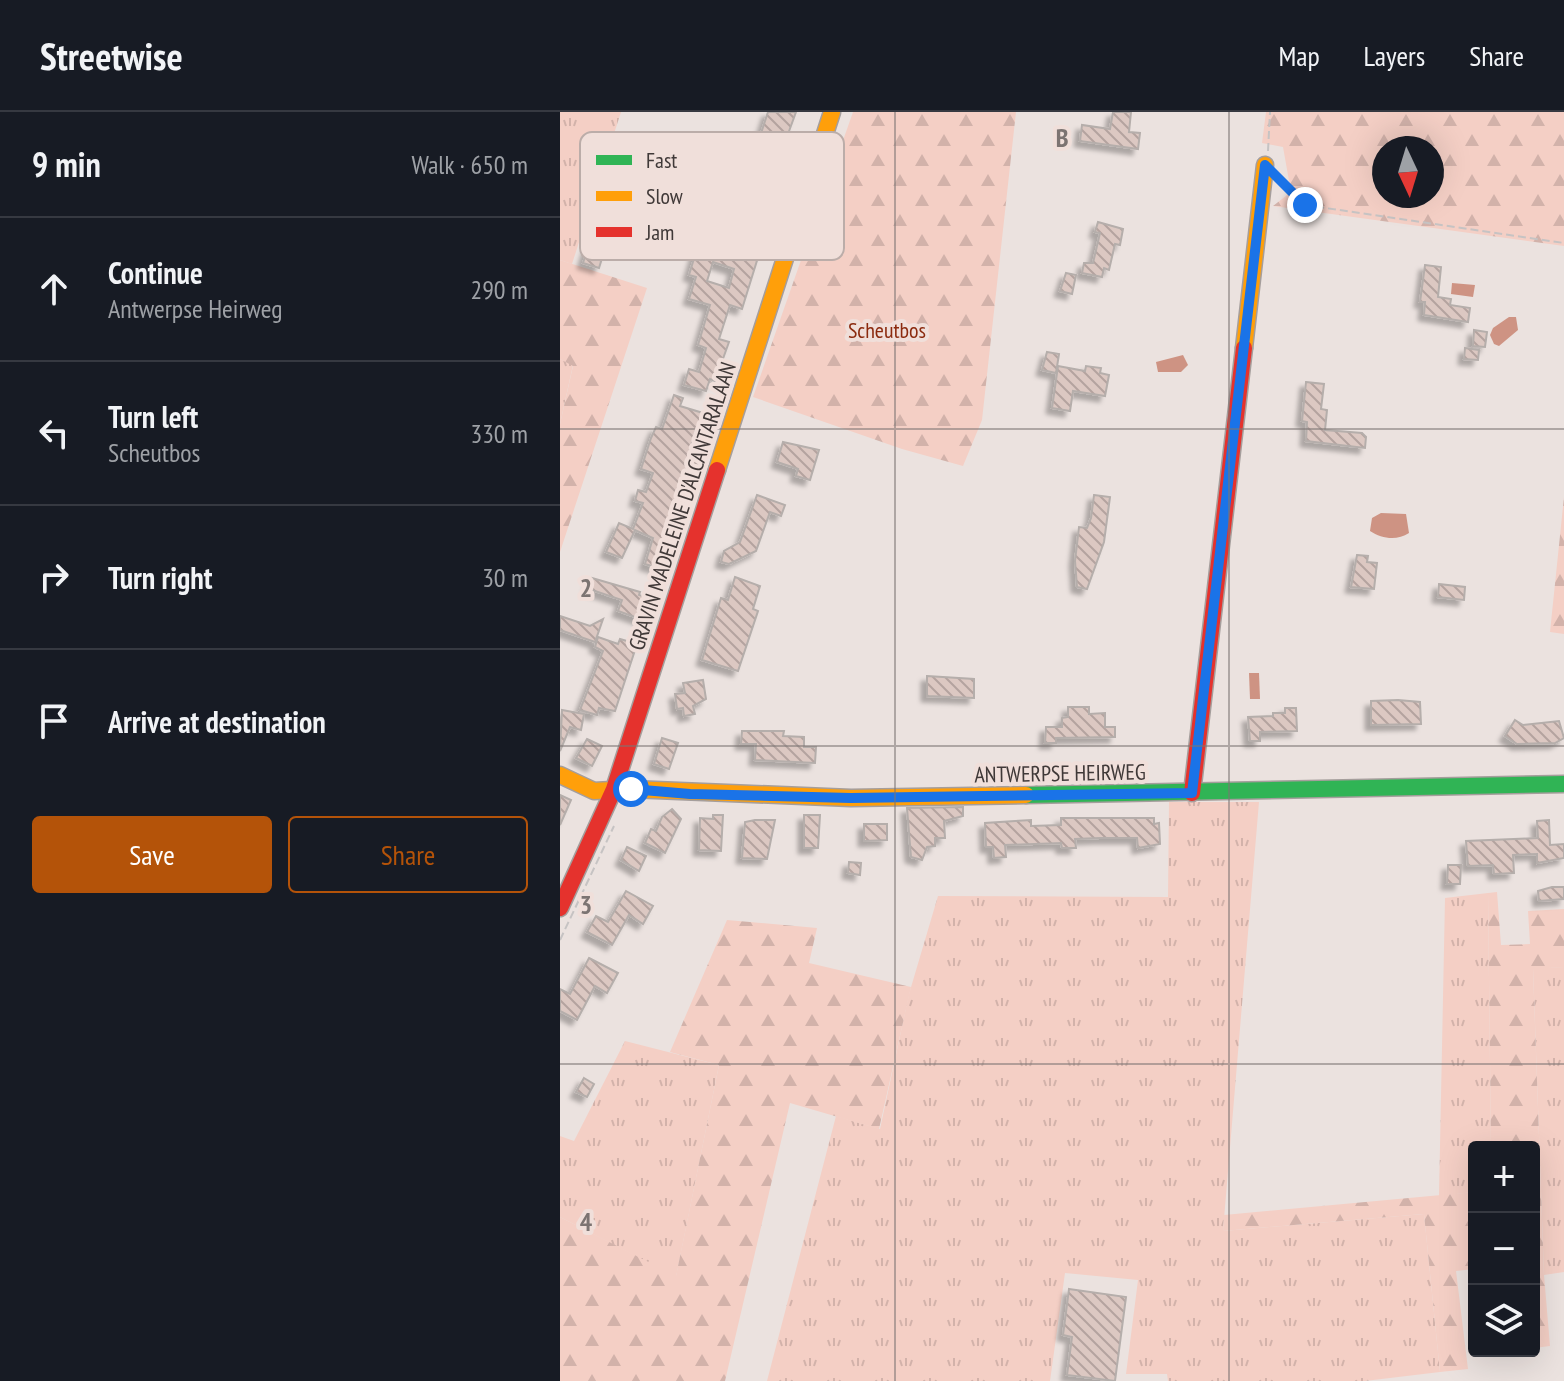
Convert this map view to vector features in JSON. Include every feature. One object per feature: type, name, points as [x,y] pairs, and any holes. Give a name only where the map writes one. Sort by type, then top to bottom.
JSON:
[{"type":"street","name":"GRAVIN MADELEINE D'ALCANTARALAAN","points":[[826,132],[832,112]]},
{"type":"street","points":[[1192,793],[1265,165]]},
{"type":"street","name":"GRAVIN MADELEINE D'ALCANTARALAAN","points":[[560,908],[614,789],[784,260]]},
{"type":"street","name":"ANTWERPSE HEIRWEG","points":[[560,775],[594,791],[614,789],[851,798],[1564,784]]},
{"type":"path","points":[[1270,112],[1265,165],[1305,205],[1564,243]]},
{"type":"green space","points":[[560,112],[621,112],[615,132],[580,132],[580,239],[572,264],[560,260]]},
{"type":"green space","name":"Scheutbos","points":[[853,112],[1016,112],[982,420],[963,466],[902,449],[753,397],[801,260],[844,260],[844,138]]},
{"type":"green space","points":[[1266,112],[1564,112],[1564,246],[1273,206],[1291,192],[1283,147],[1262,143]]},
{"type":"green space","points":[[560,260],[647,288],[560,552],[560,424],[573,366],[560,359]]},
{"type":"green space","points":[[560,359],[573,365],[560,424]]},
{"type":"green space","points":[[1564,497],[1564,634],[1550,632]]},
{"type":"green space","points":[[1169,802],[1259,802],[1223,1231],[1424,1214],[1440,1372],[1365,1381],[1168,1381],[1167,1374],[1126,1374],[1138,1280],[1065,1273],[1050,1381],[767,1381],[836,1116],[880,1129],[909,994],[938,896],[1168,897]]},
{"type":"green space","points":[[1497,892],[1501,945],[1530,944],[1528,911],[1564,909],[1564,967],[1533,969],[1539,1141],[1491,1141],[1488,893]]},
{"type":"green space","points":[[1488,893],[1491,1141],[1468,1141],[1468,1193],[1439,1196],[1445,898]]},
{"type":"green space","points":[[727,920],[817,928],[809,963],[911,987],[879,1129],[790,1103],[725,1381],[560,1381],[560,1217],[676,1276],[719,1065],[670,1052]]},
{"type":"green space","points":[[1564,967],[1564,1272],[1544,1275],[1540,1141],[1533,968]]},
{"type":"green space","points":[[625,1041],[719,1065],[676,1277],[560,1217],[560,1136],[574,1141]]},
{"type":"green space","points":[[1540,1164],[1544,1275],[1550,1346],[1540,1347]]},
{"type":"green space","points":[[1468,1193],[1468,1270],[1456,1271],[1468,1369],[1440,1372],[1424,1214],[1223,1231],[1224,1215]]},
{"type":"shaded area","points":[[1452,283],[1475,285],[1473,297],[1451,294]]},
{"type":"shaded area","points":[[1509,317],[1516,317],[1518,330],[1499,346],[1494,344],[1490,335],[1493,328]]},
{"type":"shaded area","points":[[1183,355],[1188,365],[1181,372],[1158,372],[1156,362]]},
{"type":"shaded area","points":[[1381,513],[1406,514],[1409,533],[1390,538],[1370,531],[1372,518]]},
{"type":"shaded area","points":[[1249,673],[1259,673],[1260,699],[1250,699]]},
{"type":"building","points":[[768,112],[796,112],[789,132],[761,132]]},
{"type":"building","points":[[1113,112],[1131,112],[1129,132],[1140,133],[1138,149],[1080,141],[1082,125],[1110,129]]},
{"type":"building","points":[[1098,222],[1123,229],[1120,245],[1115,244],[1109,270],[1104,268],[1102,277],[1082,273],[1084,263],[1093,263],[1100,233],[1095,232]]},
{"type":"building","points":[[584,260],[601,260],[599,268],[583,263]]},
{"type":"building","points":[[694,260],[757,260],[742,309],[730,305],[719,339],[729,342],[715,381],[710,379],[706,391],[684,385],[689,369],[699,372],[706,348],[698,345],[710,305],[689,299],[696,277],[689,275]],"holes":[[[713,262],[734,269],[729,288],[707,281]]]},
{"type":"building","points":[[1425,265],[1441,267],[1438,297],[1451,299],[1450,305],[1470,308],[1468,322],[1424,315],[1425,302],[1420,302]]},
{"type":"building","points":[[1066,273],[1076,275],[1072,294],[1060,291]]},
{"type":"building","points":[[1474,330],[1487,332],[1485,347],[1473,346]]},
{"type":"building","points":[[1465,348],[1479,350],[1478,360],[1464,359]]},
{"type":"building","points":[[1047,352],[1059,354],[1056,373],[1042,370]]},
{"type":"building","points":[[1058,366],[1085,371],[1086,366],[1101,368],[1100,373],[1109,375],[1105,396],[1073,391],[1070,411],[1052,408]]},
{"type":"building","points":[[1306,382],[1324,384],[1321,409],[1327,410],[1325,430],[1362,433],[1366,437],[1365,448],[1306,441],[1307,422],[1302,421]]},
{"type":"building","points":[[674,395],[683,398],[680,406],[703,413],[701,418],[708,419],[704,432],[696,429],[690,449],[702,453],[661,569],[645,564],[653,538],[635,530],[622,558],[606,552],[619,523],[633,529],[643,503],[635,501],[638,490],[646,492],[653,473],[641,469],[651,438],[656,427],[662,429]]},
{"type":"building","points":[[783,442],[819,450],[810,480],[796,476],[798,469],[777,462]]},
{"type":"building","points":[[757,495],[785,505],[781,516],[770,512],[756,551],[729,564],[721,562],[724,551],[740,542]]},
{"type":"building","points":[[1094,495],[1110,497],[1104,542],[1087,589],[1077,587],[1075,561],[1079,527],[1087,528]]},
{"type":"building","points":[[1357,555],[1368,556],[1367,562],[1377,563],[1374,589],[1351,587]]},
{"type":"building","points":[[735,577],[760,586],[753,609],[758,611],[738,671],[702,660],[721,598],[728,600]]},
{"type":"building","points":[[592,578],[640,592],[639,595],[653,600],[646,621],[618,611],[622,600],[589,589]]},
{"type":"building","points":[[1439,584],[1465,587],[1464,600],[1438,597]]},
{"type":"building","points":[[560,616],[590,626],[603,619],[595,642],[560,630]]},
{"type":"building","points":[[598,637],[618,644],[620,639],[637,644],[615,711],[599,708],[597,715],[580,710],[603,651],[595,647]]},
{"type":"building","points":[[927,676],[974,679],[974,698],[927,696]]},
{"type":"building","points":[[703,680],[706,699],[693,706],[695,714],[684,716],[683,708],[677,709],[675,694],[685,693],[683,683]]},
{"type":"building","points":[[1371,701],[1420,702],[1421,724],[1371,725]]},
{"type":"building","points":[[1068,707],[1089,707],[1089,714],[1105,713],[1105,727],[1115,727],[1115,737],[1056,738],[1056,743],[1045,743],[1046,727],[1062,727],[1062,718],[1068,717]]},
{"type":"building","points":[[1285,708],[1296,708],[1297,731],[1260,732],[1260,741],[1250,741],[1248,717],[1273,716],[1273,713],[1285,713]]},
{"type":"building","points":[[562,710],[584,714],[581,730],[570,727],[560,751]]},
{"type":"building","points":[[1515,720],[1523,725],[1559,721],[1564,738],[1555,743],[1517,744],[1505,736]]},
{"type":"building","points":[[742,731],[784,731],[783,736],[804,737],[804,747],[816,747],[815,763],[755,760],[756,744],[741,744]]},
{"type":"building","points":[[662,738],[678,743],[669,769],[654,764]]},
{"type":"building","points":[[587,739],[602,746],[592,766],[576,758]]},
{"type":"building","points":[[560,795],[571,800],[560,825]]},
{"type":"building","points":[[963,807],[963,816],[944,821],[945,838],[935,838],[935,846],[927,847],[922,860],[911,857],[907,808]]},
{"type":"building","points":[[672,809],[681,819],[665,853],[645,843],[651,829],[656,831],[662,817]]},
{"type":"building","points":[[713,815],[723,815],[721,851],[699,850],[700,818],[713,819]]},
{"type":"building","points":[[804,815],[820,815],[818,848],[804,848]]},
{"type":"building","points":[[1061,818],[1154,818],[1154,824],[1159,823],[1160,844],[1138,848],[1137,838],[1075,839],[1076,848],[1062,848],[1061,843],[1005,845],[1006,857],[994,858],[993,847],[986,847],[985,823],[1031,820],[1031,826],[1061,825]]},
{"type":"building","points":[[775,820],[767,859],[742,858],[745,822]]},
{"type":"building","points":[[1549,820],[1550,845],[1564,844],[1564,858],[1537,863],[1537,854],[1513,855],[1514,873],[1494,874],[1493,865],[1468,866],[1466,841],[1538,838],[1537,821]]},
{"type":"building","points":[[864,824],[887,824],[887,840],[864,841]]},
{"type":"building","points":[[627,847],[646,856],[639,871],[621,860]]},
{"type":"building","points":[[849,862],[861,863],[860,875],[848,873]]},
{"type":"building","points":[[1448,865],[1461,865],[1460,884],[1447,884]]},
{"type":"building","points":[[1564,887],[1564,899],[1539,901],[1538,891]]},
{"type":"building","points":[[626,891],[653,906],[643,924],[629,915],[612,945],[587,932],[596,916],[608,922]]},
{"type":"building","points":[[589,958],[618,973],[607,993],[595,986],[577,1020],[560,1011],[560,989],[570,994]]},
{"type":"building","points":[[584,1078],[594,1084],[587,1097],[576,1092]]},
{"type":"building","points":[[1069,1289],[1126,1297],[1115,1381],[1067,1375],[1072,1337],[1063,1335]]},
{"type":"traffic: fast","points":[[1026,795],[1564,784]]},
{"type":"traffic: slow","points":[[826,132],[832,112]]},
{"type":"traffic: slow","points":[[1244,348],[1265,165]]},
{"type":"traffic: slow","points":[[717,470],[784,260]]},
{"type":"traffic: slow","points":[[560,775],[594,791],[631,789],[851,798],[1026,795]]},
{"type":"traffic: jam","points":[[1192,793],[1244,348]]},
{"type":"traffic: jam","points":[[560,908],[614,789],[717,470]]},
{"type":"route","points":[[631,789],[690,794],[851,798],[1192,793],[1265,165],[1305,205]]}]
